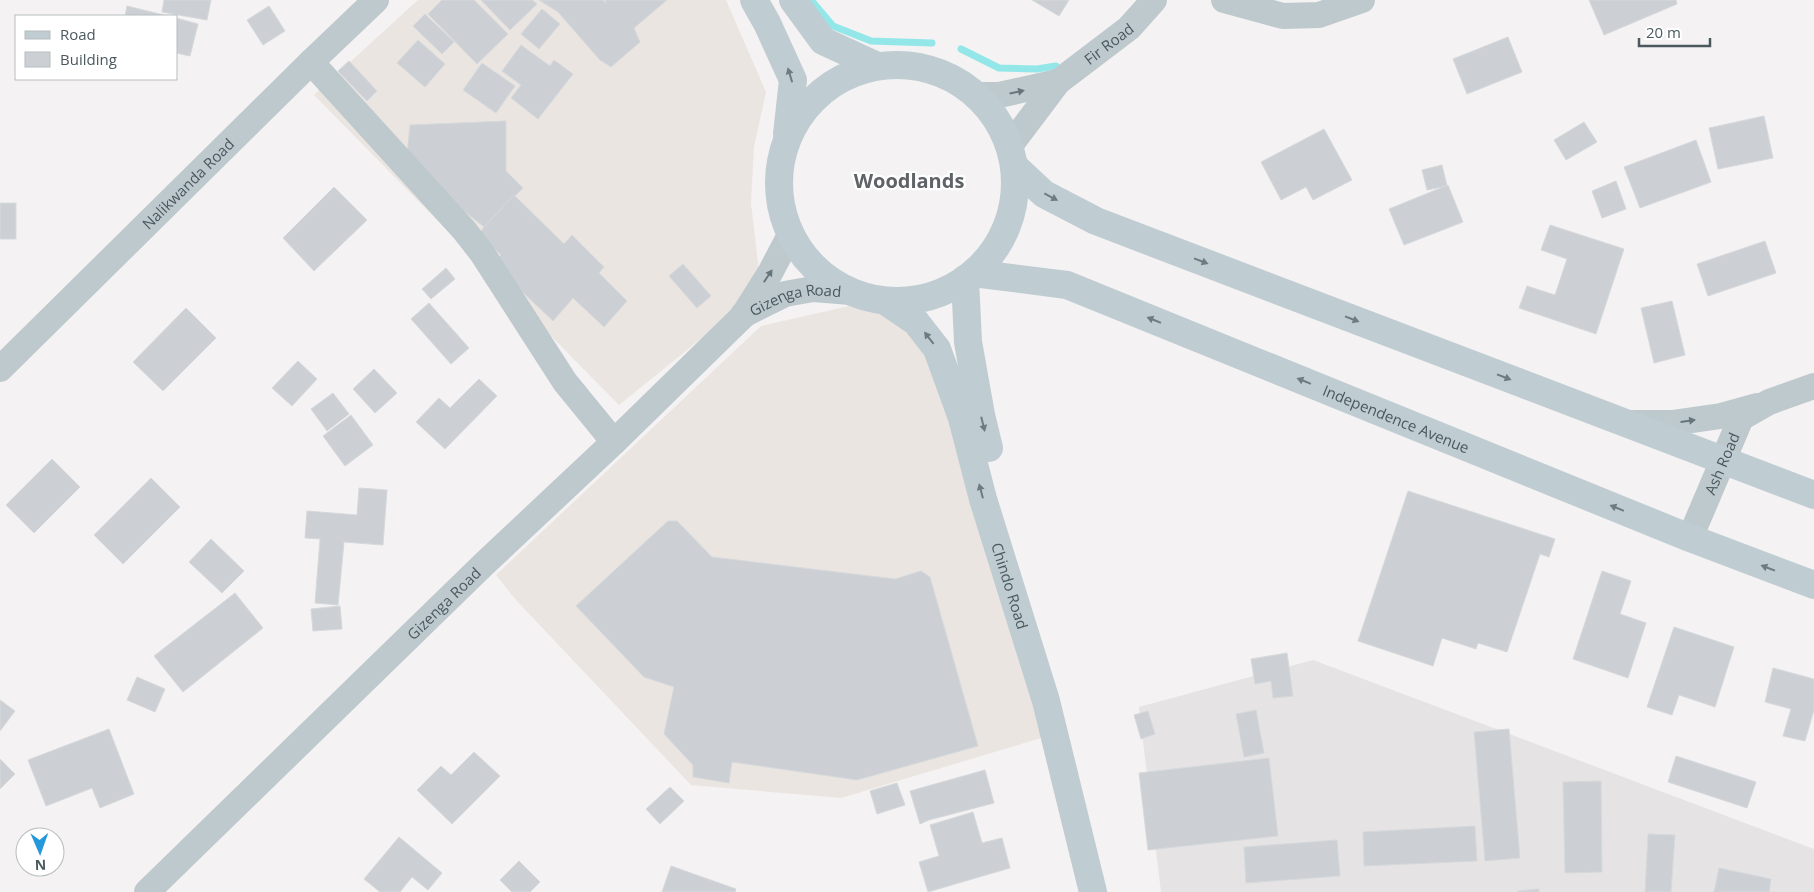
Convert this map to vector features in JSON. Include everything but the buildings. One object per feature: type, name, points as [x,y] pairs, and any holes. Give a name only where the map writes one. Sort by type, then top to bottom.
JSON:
[{"type":"main road","points":[[754,0],[767,23],[792,80],[780,188],[790,235],[805,258],[826,278],[851,292],[888,303],[929,298],[948,290],[969,276],[990,256],[1002,236],[1008,221],[1015,190],[1012,157],[996,119],[975,95],[946,73],[911,64],[875,65],[852,72],[831,84],[812,100],[798,119],[786,141]]},
{"type":"main road","points":[[793,0],[823,41],[875,65]]},
{"type":"main road","points":[[1012,157],[1044,194],[1096,221],[1814,495]]},
{"type":"main road","name":"Independence Avenue","points":[[969,276],[1066,285],[1690,538],[1814,585]]},
{"type":"main road","name":"Chindo Road","points":[[969,276],[968,342],[981,415],[1005,511],[1065,714],[1110,892]]},
{"type":"main road","name":"Chindo Road","points":[[888,303],[916,322],[937,349],[962,418],[983,498],[1046,701],[1093,892]]},
{"type":"street","name":"Nalikwanda Road","points":[[0,369],[376,0]]},
{"type":"street","name":"Fir Road","points":[[1012,157],[1058,82],[1129,28],[1154,0]]},
{"type":"street","points":[[1224,0],[1283,16],[1318,15],[1362,0]]},
{"type":"street","points":[[311,62],[464,230],[482,253],[565,382],[614,442]]},
{"type":"street","name":"Fir Road","points":[[975,95],[1000,95],[1058,82]]},
{"type":"street","name":"Gizenga Road","points":[[147,892],[484,564],[614,442],[743,316],[790,235]]},
{"type":"street","name":"Gizenga Road","points":[[743,316],[785,294],[813,289],[851,292]]},
{"type":"street","name":"Ash Road","points":[[1622,423],[1672,423],[1721,416],[1814,386]]},
{"type":"street","name":"Ash Road","points":[[1690,538],[1741,418],[1769,402]]},
{"type":"shaded area","points":[[418,0],[726,0],[766,92],[754,147],[751,203],[759,272],[745,303],[619,405],[314,95]]},
{"type":"shaded area","points":[[849,306],[887,315],[945,357],[1051,735],[841,798],[691,785],[516,600],[496,575],[761,326]]},
{"type":"shaded area","points":[[1313,660],[1814,849],[1814,892],[1161,892],[1139,707]]},
{"type":"waterway","points":[[811,0],[833,26],[871,41],[932,43]]},
{"type":"waterway","points":[[961,49],[999,68],[1037,69],[1056,66]]},
{"type":"district","name":"Woodlands","points":[[909,180]]}]
